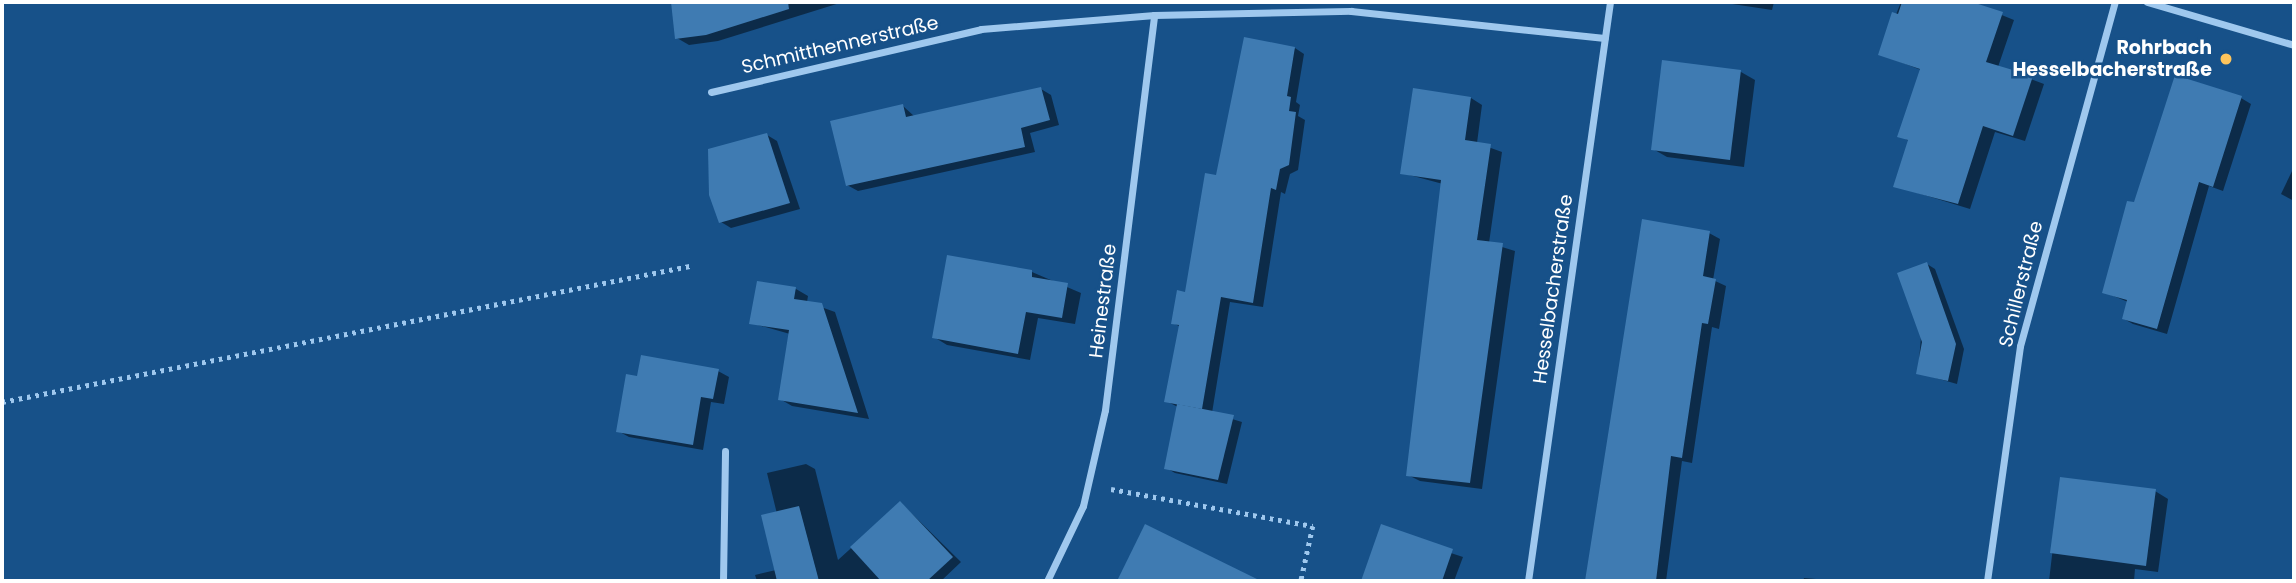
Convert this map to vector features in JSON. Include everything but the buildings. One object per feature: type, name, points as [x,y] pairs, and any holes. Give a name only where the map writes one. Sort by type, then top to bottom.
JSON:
[{"type":"street","name":"Hesselbacherstraße","points":[[1528,581],[1610,2]]},
{"type":"street","name":"Schillerstraße","points":[[1987,581],[2020,346],[2115,2]]},
{"type":"street","points":[[2147,2],[2294,45]]},
{"type":"street","name":"Schmitthennerstraße","points":[[711,92],[981,29],[1154,15],[1350,11],[1605,37]]},
{"type":"street","name":"Heinestraße","points":[[1047,581],[1083,506],[1105,410],[1154,15]]},
{"type":"street","points":[[723,581],[724,452]]},
{"type":"path","points":[[2,402],[690,266]]},
{"type":"path","points":[[1088,484],[1313,526],[1301,581]]},
{"type":"place","name":"Rohrbach Hesselbacherstraße","points":[[2226,59]]}]
